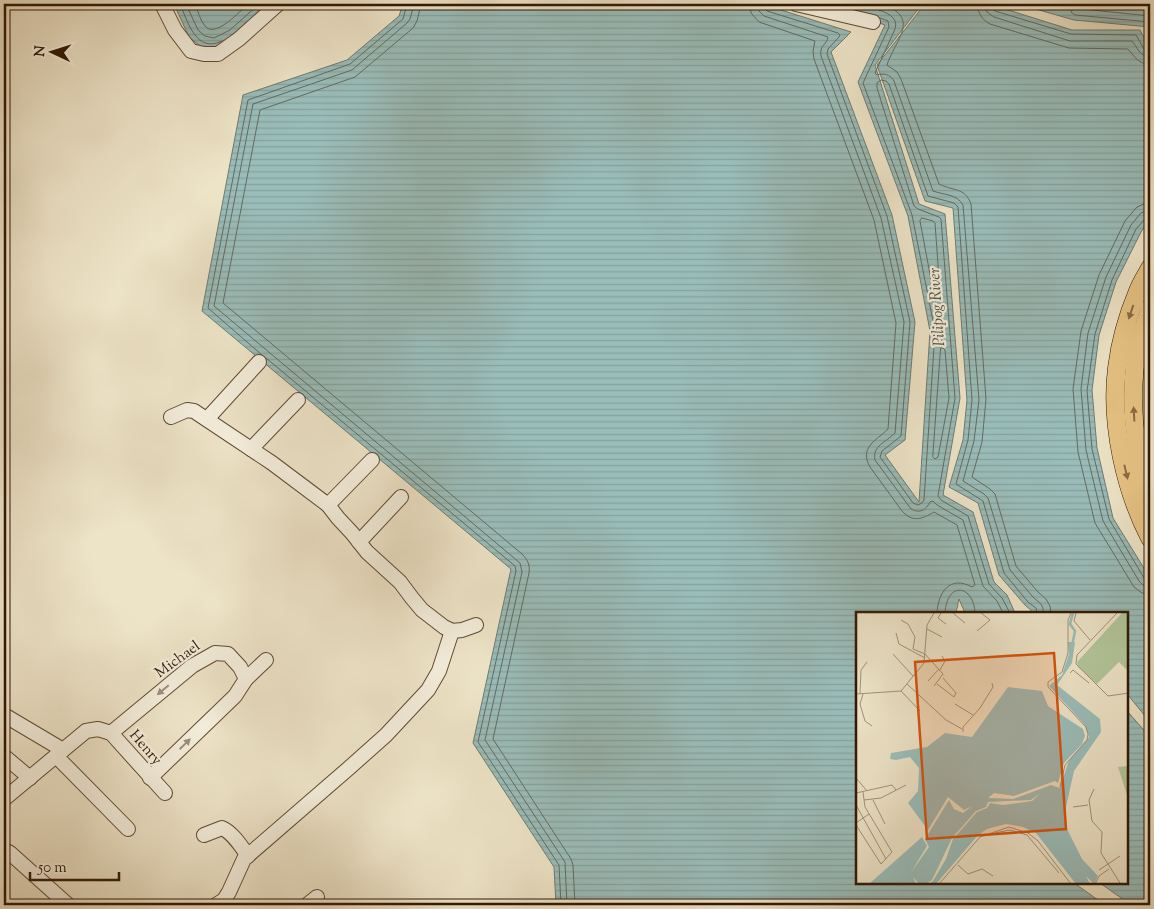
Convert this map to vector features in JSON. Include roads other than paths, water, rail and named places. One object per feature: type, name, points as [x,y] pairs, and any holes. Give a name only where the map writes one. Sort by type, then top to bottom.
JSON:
[{"type":"main road","points":[[1150,268],[1138,291],[1123,334],[1116,368],[1115,394],[1118,439],[1128,483],[1150,538]]},
{"type":"main road","points":[[1150,308],[1139,341],[1133,395],[1136,436],[1150,495]]},
{"type":"street","points":[[162,4],[175,30],[191,51],[204,54],[218,54],[239,39],[278,4]]},
{"type":"street","points":[[796,4],[873,22]]},
{"type":"street","points":[[207,420],[259,362]]},
{"type":"street","points":[[251,449],[298,400]]},
{"type":"street","points":[[171,417],[187,410],[194,410],[328,505],[367,552],[400,582],[422,610],[444,627],[452,631],[476,625]]},
{"type":"street","points":[[328,505],[372,460]]},
{"type":"street","points":[[359,542],[401,497]]},
{"type":"street","points":[[216,905],[224,900],[229,892],[244,859],[372,748],[428,690],[439,671],[452,631]]},
{"type":"street","name":"Michael","points":[[4,799],[86,731],[105,731],[192,666],[215,653],[228,654],[240,667],[246,679]]},
{"type":"street","points":[[150,778],[235,696],[246,679],[266,660]]},
{"type":"street","points":[[4,715],[59,753],[128,829]]},
{"type":"street","name":"Henry","points":[[105,731],[165,794]]},
{"type":"street","points":[[4,756],[30,778]]},
{"type":"street","points":[[204,835],[222,828],[225,829],[248,856]]},
{"type":"street","points":[[4,850],[10,852],[68,905]]},
{"type":"water","points":[[174,4],[276,4],[216,50],[200,46],[189,37]]},
{"type":"water","name":"Pilipog River","points":[[403,4],[762,4],[851,32],[831,52],[892,215],[915,322],[905,440],[885,455],[919,502],[930,331],[908,216],[858,82],[885,25],[826,4],[922,4],[875,65],[919,204],[945,214],[960,398],[943,495],[973,512],[994,582],[1007,595],[1015,612],[965,612],[959,599],[956,612],[856,612],[856,884],[1075,884],[1098,900],[1085,905],[556,905],[554,867],[473,743],[511,569],[202,311],[243,95],[347,60],[399,16]]},
{"type":"water","points":[[925,4],[989,4],[1072,30],[1140,30],[1150,49],[1150,219],[1141,232],[1116,282],[1099,335],[1092,390],[1097,448],[1113,518],[1150,578],[1150,722],[1129,696],[1129,612],[1033,612],[999,575],[978,503],[949,487],[963,440],[967,400],[953,208],[925,201],[877,65]]},
{"type":"water","points":[[1018,4],[1060,4],[1068,7],[1069,4],[1150,4],[1150,27],[1074,20]]},
{"type":"water","points":[[1129,713],[1150,737],[1150,905],[1131,905],[1101,884],[1129,884]]}]
